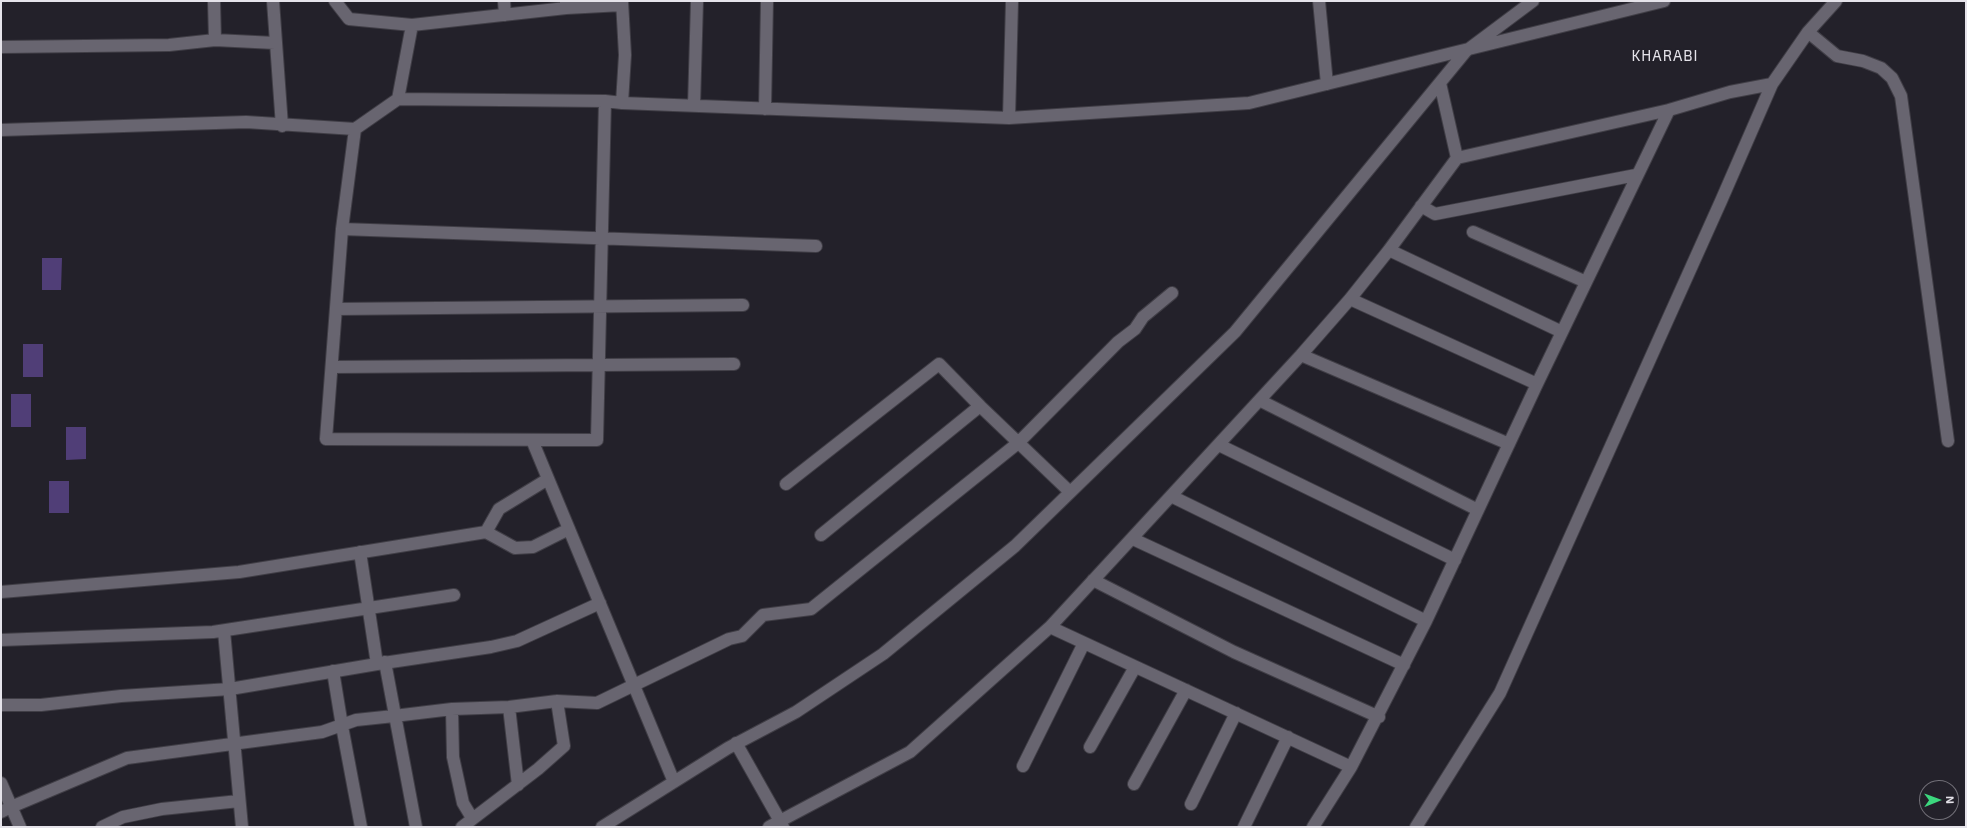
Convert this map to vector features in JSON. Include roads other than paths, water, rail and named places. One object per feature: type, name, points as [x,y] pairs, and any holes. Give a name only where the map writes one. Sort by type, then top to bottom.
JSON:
[{"type":"street","points":[[214,1],[215,40]]},
{"type":"street","points":[[273,1],[282,126]]},
{"type":"street","points":[[335,1],[349,18],[412,25],[505,15],[566,4],[622,3],[625,55],[622,103]]},
{"type":"street","points":[[504,1],[505,15]]},
{"type":"street","points":[[694,106],[697,1]]},
{"type":"street","points":[[765,108],[767,1]]},
{"type":"street","points":[[1009,118],[1012,1]]},
{"type":"street","points":[[1319,1],[1327,84]]},
{"type":"street","points":[[602,827],[736,743],[796,712],[883,654],[1015,546],[1235,332],[1466,51],[1534,1]]},
{"type":"street","points":[[1,130],[246,122],[282,126],[355,129],[398,99],[605,101],[622,103],[1009,118],[1249,103],[1466,51],[1664,1]]},
{"type":"street","points":[[1417,826],[1500,693],[1772,84],[1808,32],[1836,1]]},
{"type":"street","points":[[398,99],[412,25]]},
{"type":"street","points":[[1808,32],[1837,56],[1863,61],[1881,68],[1892,78],[1901,96],[1948,441]]},
{"type":"street","points":[[1,47],[169,45],[215,40],[275,43]]},
{"type":"street","points":[[1440,83],[1457,158]]},
{"type":"street","points":[[769,827],[782,824],[910,752],[1050,627],[1261,400],[1350,299],[1389,250],[1457,158],[1668,110],[1730,92],[1772,84]]},
{"type":"street","points":[[355,129],[342,229],[326,439],[597,440],[605,101]]},
{"type":"street","points":[[1313,827],[1351,767],[1379,716],[1426,621],[1668,110]]},
{"type":"street","points":[[1422,206],[1435,214],[1636,175]]},
{"type":"street","points":[[342,229],[816,246]]},
{"type":"street","points":[[1473,232],[1586,282]]},
{"type":"street","points":[[1389,250],[1562,332]]},
{"type":"street","points":[[6,810],[127,758],[322,732],[356,720],[452,709],[509,707],[557,700],[597,703],[729,639],[742,636],[763,615],[811,609],[1018,443],[1118,342],[1135,329],[1143,317],[1172,293]]},
{"type":"street","points":[[1350,299],[1537,384]]},
{"type":"street","points":[[336,309],[743,305]]},
{"type":"street","points":[[1301,355],[1509,444]]},
{"type":"street","points":[[332,367],[734,364]]},
{"type":"street","points":[[786,484],[939,364],[980,406],[1070,492]]},
{"type":"street","points":[[1261,400],[1478,510]]},
{"type":"street","points":[[821,535],[980,406]]},
{"type":"street","points":[[532,440],[674,782]]},
{"type":"street","points":[[1219,445],[1455,560]]},
{"type":"street","points":[[486,532],[499,509],[548,479]]},
{"type":"street","points":[[1171,496],[1426,621]]},
{"type":"street","points":[[1,592],[239,572],[486,532],[515,548],[533,547],[569,529]]},
{"type":"street","points":[[1133,539],[1404,665]]},
{"type":"street","points":[[360,552],[368,608],[394,716],[416,827]]},
{"type":"street","points":[[1093,580],[1234,652],[1379,716]]},
{"type":"street","points":[[1,640],[213,632],[454,595]]},
{"type":"street","points":[[1,705],[41,705],[121,696],[230,689],[517,641],[600,603]]},
{"type":"street","points":[[1050,627],[1351,767]]},
{"type":"street","points":[[224,630],[242,827]]},
{"type":"street","points":[[1023,766],[1084,643]]},
{"type":"street","points":[[1090,747],[1135,667]]},
{"type":"street","points":[[333,671],[361,827]]},
{"type":"street","points":[[1134,784],[1186,690]]},
{"type":"street","points":[[462,827],[518,785],[564,746],[557,700]]},
{"type":"street","points":[[509,707],[518,785]]},
{"type":"street","points":[[452,709],[453,757],[463,802],[472,818]]},
{"type":"street","points":[[1191,804],[1236,714]]},
{"type":"street","points":[[1244,827],[1288,737]]},
{"type":"street","points":[[736,743],[782,824]]},
{"type":"street","points":[[1,783],[6,810],[20,827]]},
{"type":"street","points":[[102,827],[123,817],[162,809],[239,801]]},
{"type":"district","name":"KHARABI","points":[[1665,56]]}]
